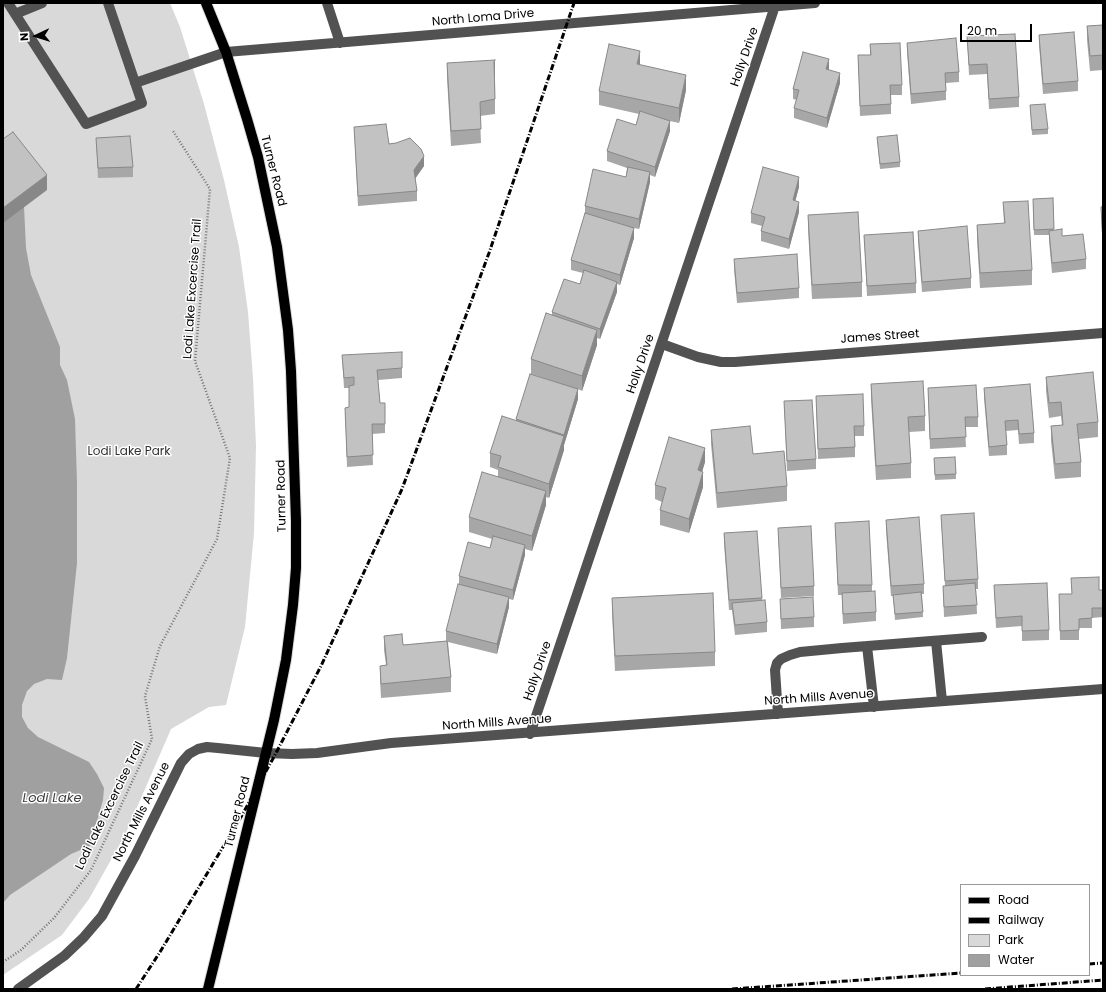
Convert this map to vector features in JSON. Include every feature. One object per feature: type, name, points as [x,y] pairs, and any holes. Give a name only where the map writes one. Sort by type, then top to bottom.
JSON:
[{"type":"main road","name":"Turner Road","points":[[206,3],[226,52],[247,119],[268,202],[277,247],[291,371],[296,521],[294,598],[286,660],[266,753],[208,989]]},
{"type":"street","points":[[8,3],[86,124],[142,103],[108,3]]},
{"type":"street","points":[[15,14],[42,3]]},
{"type":"street","points":[[327,3],[340,43]]},
{"type":"street","name":"North Loma Drive","points":[[135,83],[226,52],[776,5],[815,3]]},
{"type":"street","name":"Holly Drive","points":[[530,734],[776,5]]},
{"type":"street","name":"James Street","points":[[662,344],[698,357],[721,362],[735,362],[1103,333]]},
{"type":"street","points":[[778,714],[775,670],[777,663],[781,659],[800,652],[982,637]]},
{"type":"street","points":[[936,641],[942,701]]},
{"type":"street","points":[[867,646],[874,707]]},
{"type":"street","name":"North Mills Avenue","points":[[18,989],[64,956],[84,937],[102,916],[135,856],[181,763],[189,754],[198,749],[207,747],[266,753],[317,753],[391,743],[530,734],[1103,689]]},
{"type":"path","name":"Lodi Lake Excercise Trail","points":[[3,962],[21,950],[54,918],[91,870],[152,739],[145,696],[160,646],[217,539],[230,458],[195,361],[210,189],[173,131]]},
{"type":"green space","name":"Lodi Lake Park","points":[[3,3],[170,3],[180,27],[204,104],[224,180],[239,247],[248,312],[256,446],[254,533],[245,627],[226,705],[209,707],[171,729],[125,835],[89,899],[62,935],[3,975]]},
{"type":"water","name":"Lodi Lake","points":[[3,179],[24,206],[26,248],[31,275],[60,347],[60,365],[67,380],[75,419],[77,563],[67,658],[62,680],[47,679],[34,684],[27,691],[22,705],[22,717],[28,728],[38,737],[89,762],[104,788],[103,800],[90,846],[71,854],[10,895],[3,903]]},
{"type":"building","points":[[1103,25],[1103,55],[1090,56],[1087,26]]},
{"type":"building","points":[[1074,32],[1078,81],[1043,84],[1039,35]]},
{"type":"building","points":[[1015,34],[1019,97],[989,99],[987,64],[969,65],[967,36]]},
{"type":"building","points":[[956,38],[959,72],[945,73],[946,91],[911,94],[907,43]]},
{"type":"building","points":[[900,43],[902,85],[890,85],[891,104],[860,106],[858,55],[871,55],[870,44]]},
{"type":"building","points":[[609,44],[640,51],[637,64],[686,75],[679,108],[599,91]]},
{"type":"building","points":[[803,52],[829,59],[826,69],[840,73],[827,118],[794,108],[799,90],[793,89]]},
{"type":"building","points":[[495,60],[495,99],[480,102],[481,129],[451,131],[447,63]]},
{"type":"building","points":[[1045,104],[1048,129],[1032,130],[1030,105]]},
{"type":"building","points":[[640,111],[670,121],[655,167],[607,151],[617,119],[636,125]]},
{"type":"building","points":[[386,124],[389,144],[410,138],[421,149],[424,156],[414,170],[417,191],[358,196],[354,127]]},
{"type":"building","points":[[13,132],[47,175],[3,208],[3,139]]},
{"type":"building","points":[[897,135],[900,162],[880,164],[877,137]]},
{"type":"building","points":[[130,136],[133,167],[98,168],[96,138]]},
{"type":"building","points":[[628,167],[650,172],[639,219],[585,206],[593,169],[626,177]]},
{"type":"building","points":[[763,167],[799,177],[793,200],[799,202],[789,239],[761,231],[765,217],[751,213]]},
{"type":"building","points":[[1053,198],[1054,229],[1034,230],[1033,199]]},
{"type":"building","points":[[1028,201],[1032,270],[980,273],[977,225],[1005,223],[1003,202]]},
{"type":"building","points":[[1103,206],[1103,241],[1101,207]]},
{"type":"building","points":[[858,212],[862,282],[812,285],[808,215]]},
{"type":"building","points":[[585,213],[634,228],[620,275],[571,260]]},
{"type":"building","points":[[967,226],[971,278],[922,282],[918,231]]},
{"type":"building","points":[[1062,229],[1062,236],[1083,234],[1086,259],[1052,263],[1049,231]]},
{"type":"building","points":[[913,232],[916,283],[867,286],[864,235]]},
{"type":"building","points":[[797,254],[799,288],[737,293],[734,259]]},
{"type":"building","points":[[584,270],[617,282],[600,329],[552,312],[564,279],[580,284]]},
{"type":"building","points":[[546,313],[597,330],[582,376],[531,359]]},
{"type":"building","points":[[402,352],[402,368],[377,370],[380,403],[385,403],[385,424],[372,424],[373,455],[347,457],[345,408],[349,407],[349,386],[354,385],[354,377],[344,378],[342,355]]},
{"type":"building","points":[[1093,372],[1098,422],[1077,424],[1081,462],[1055,464],[1051,426],[1063,425],[1061,402],[1049,403],[1046,377]]},
{"type":"building","points":[[530,374],[578,389],[564,435],[516,419]]},
{"type":"building","points":[[923,381],[925,416],[908,417],[911,463],[876,466],[871,384]]},
{"type":"building","points":[[1030,384],[1034,433],[1019,434],[1018,420],[1005,421],[1007,445],[989,447],[984,388]]},
{"type":"building","points":[[976,385],[978,417],[965,417],[966,437],[930,439],[928,388]]},
{"type":"building","points":[[863,394],[864,426],[854,426],[855,447],[818,449],[816,396]]},
{"type":"building","points":[[812,400],[816,459],[787,461],[784,401]]},
{"type":"building","points":[[502,416],[564,436],[549,484],[498,467],[501,456],[490,453]]},
{"type":"building","points":[[750,426],[753,454],[784,451],[787,486],[717,493],[711,430]]},
{"type":"building","points":[[669,437],[705,448],[698,470],[703,472],[689,519],[660,510],[666,488],[655,485]]},
{"type":"building","points":[[955,457],[956,474],[935,475],[934,458]]},
{"type":"building","points":[[482,472],[546,491],[532,536],[469,517]]},
{"type":"building","points":[[974,513],[978,579],[945,581],[941,515]]},
{"type":"building","points":[[919,517],[924,584],[891,586],[886,520]]},
{"type":"building","points":[[869,521],[872,585],[838,585],[835,523]]},
{"type":"building","points":[[811,526],[814,586],[781,588],[778,528]]},
{"type":"building","points":[[757,531],[762,598],[729,600],[724,533]]},
{"type":"building","points":[[493,536],[525,545],[513,590],[459,576],[468,542],[490,548]]},
{"type":"building","points":[[1099,577],[1099,590],[1103,590],[1103,608],[1092,608],[1092,618],[1079,619],[1079,630],[1060,631],[1059,594],[1072,594],[1071,578]]},
{"type":"building","points":[[975,583],[977,605],[944,607],[943,586]]},
{"type":"building","points":[[1047,583],[1049,630],[1022,631],[1022,616],[996,618],[994,585]]},
{"type":"building","points":[[458,584],[509,597],[497,644],[446,631]]},
{"type":"building","points":[[875,591],[876,612],[843,614],[842,593]]},
{"type":"building","points":[[921,592],[923,612],[895,614],[893,595]]},
{"type":"building","points":[[713,593],[715,652],[615,656],[612,598]]},
{"type":"building","points":[[813,597],[814,617],[781,619],[780,599]]},
{"type":"building","points":[[765,600],[767,622],[735,625],[732,603]]},
{"type":"building","points":[[402,634],[403,645],[447,641],[451,677],[381,684],[380,666],[387,665],[384,636]]},
{"type":"railway","points":[[136,989],[160,952],[241,817],[276,753],[321,666],[402,489],[489,253],[574,3]]},
{"type":"railway","points":[[1090,964],[1103,963]]},
{"type":"railway","points":[[732,989],[960,973]]},
{"type":"railway","points":[[985,989],[1103,980]]}]
